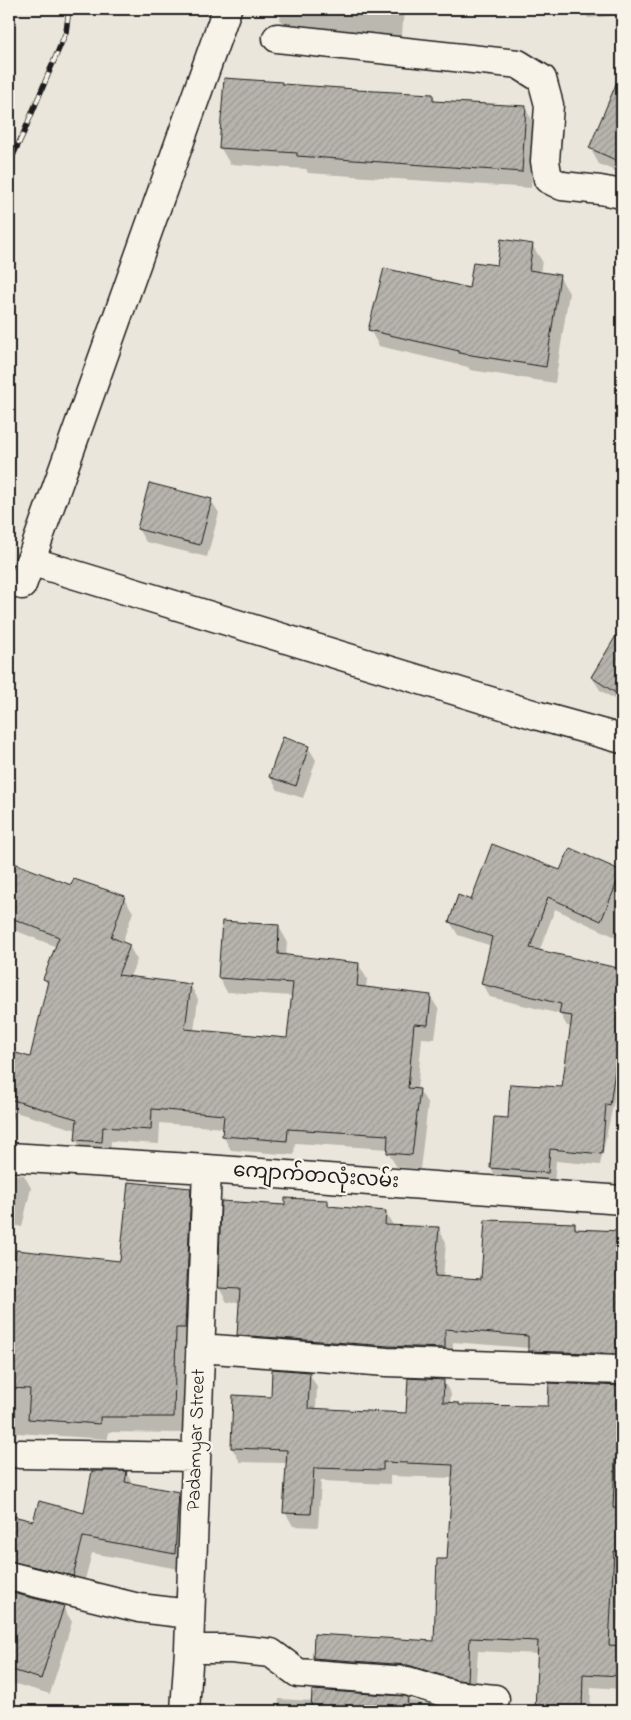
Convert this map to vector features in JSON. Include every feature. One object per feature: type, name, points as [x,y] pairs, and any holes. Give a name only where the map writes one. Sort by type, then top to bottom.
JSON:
[{"type":"street","points":[[228,9],[26,573],[622,739]]},
{"type":"street","points":[[278,38],[518,64],[542,79],[549,105],[545,161],[548,179],[562,186],[622,194]]},
{"type":"street","name":"ကျောက်တလုံးလမ်း","points":[[9,1157],[207,1168],[622,1200]]},
{"type":"street","name":"Padamyar Street","points":[[185,1711],[207,1168]]},
{"type":"street","points":[[200,1348],[387,1362],[622,1370]]},
{"type":"street","points":[[20,1454],[196,1456]]},
{"type":"street","points":[[9,1576],[139,1608],[190,1614]]},
{"type":"street","points":[[189,1649],[232,1648],[271,1653],[298,1673],[407,1681],[454,1695],[495,1699]]},
{"type":"building","points":[[622,70],[622,163],[589,148]]},
{"type":"building","points":[[224,78],[356,90],[433,94],[433,101],[526,106],[522,172],[297,156],[297,153],[219,148]]},
{"type":"building","points":[[501,239],[533,244],[529,270],[560,275],[546,367],[459,353],[459,351],[368,330],[384,268],[469,288],[473,262],[497,265]]},
{"type":"building","points":[[149,483],[212,499],[200,545],[137,529]]},
{"type":"building","points":[[622,626],[622,697],[591,677]]},
{"type":"building","points":[[283,737],[309,746],[296,786],[269,777]]},
{"type":"building","points":[[492,844],[560,870],[570,848],[622,871],[601,921],[548,897],[530,948],[622,969],[622,1021],[610,1105],[606,1104],[602,1154],[550,1149],[548,1173],[490,1168],[494,1117],[508,1118],[510,1084],[562,1087],[572,1016],[559,1014],[561,1004],[481,984],[492,937],[449,922],[458,895],[471,900]]},
{"type":"building","points":[[9,861],[71,885],[74,879],[125,896],[111,937],[130,945],[118,975],[191,984],[185,1029],[287,1038],[293,983],[218,978],[222,921],[279,925],[278,954],[359,963],[357,986],[431,995],[428,1025],[414,1024],[408,1088],[420,1089],[412,1155],[387,1153],[388,1135],[288,1129],[287,1141],[222,1136],[224,1115],[152,1109],[151,1130],[103,1127],[102,1142],[75,1140],[77,1119],[9,1099],[9,1051],[30,1057],[48,981],[43,979],[59,937],[9,917]]},
{"type":"building","points":[[128,1182],[191,1188],[185,1328],[176,1328],[174,1417],[100,1417],[100,1424],[28,1419],[30,1389],[9,1388],[9,1283],[13,1284],[16,1250],[120,1261]]},
{"type":"building","points":[[285,1198],[328,1200],[328,1206],[386,1211],[385,1225],[439,1227],[435,1276],[481,1279],[485,1220],[575,1223],[575,1229],[622,1231],[622,1354],[528,1351],[528,1336],[445,1329],[445,1348],[388,1346],[237,1335],[240,1289],[218,1288],[221,1201],[285,1205]]},
{"type":"building","points":[[272,1369],[310,1372],[308,1408],[406,1413],[408,1378],[444,1380],[443,1402],[459,1403],[459,1405],[548,1406],[549,1383],[622,1386],[622,1460],[615,1459],[613,1508],[622,1508],[622,1551],[614,1551],[609,1645],[622,1646],[622,1676],[583,1674],[582,1711],[535,1711],[538,1641],[470,1638],[468,1681],[457,1680],[408,1665],[313,1658],[314,1634],[434,1641],[437,1559],[447,1559],[453,1465],[383,1462],[383,1470],[314,1468],[311,1514],[283,1513],[287,1450],[231,1448],[233,1395],[271,1397]]},
{"type":"building","points":[[92,1471],[127,1471],[125,1482],[179,1492],[175,1554],[83,1537],[73,1576],[9,1561],[9,1515],[33,1521],[39,1501],[84,1513]]},
{"type":"building","points":[[9,1592],[64,1606],[41,1679],[9,1669]]},
{"type":"building","points":[[312,1690],[404,1696],[408,1697],[407,1711],[311,1711]]},
{"type":"railway","points":[[9,164],[66,32],[69,9]]}]
